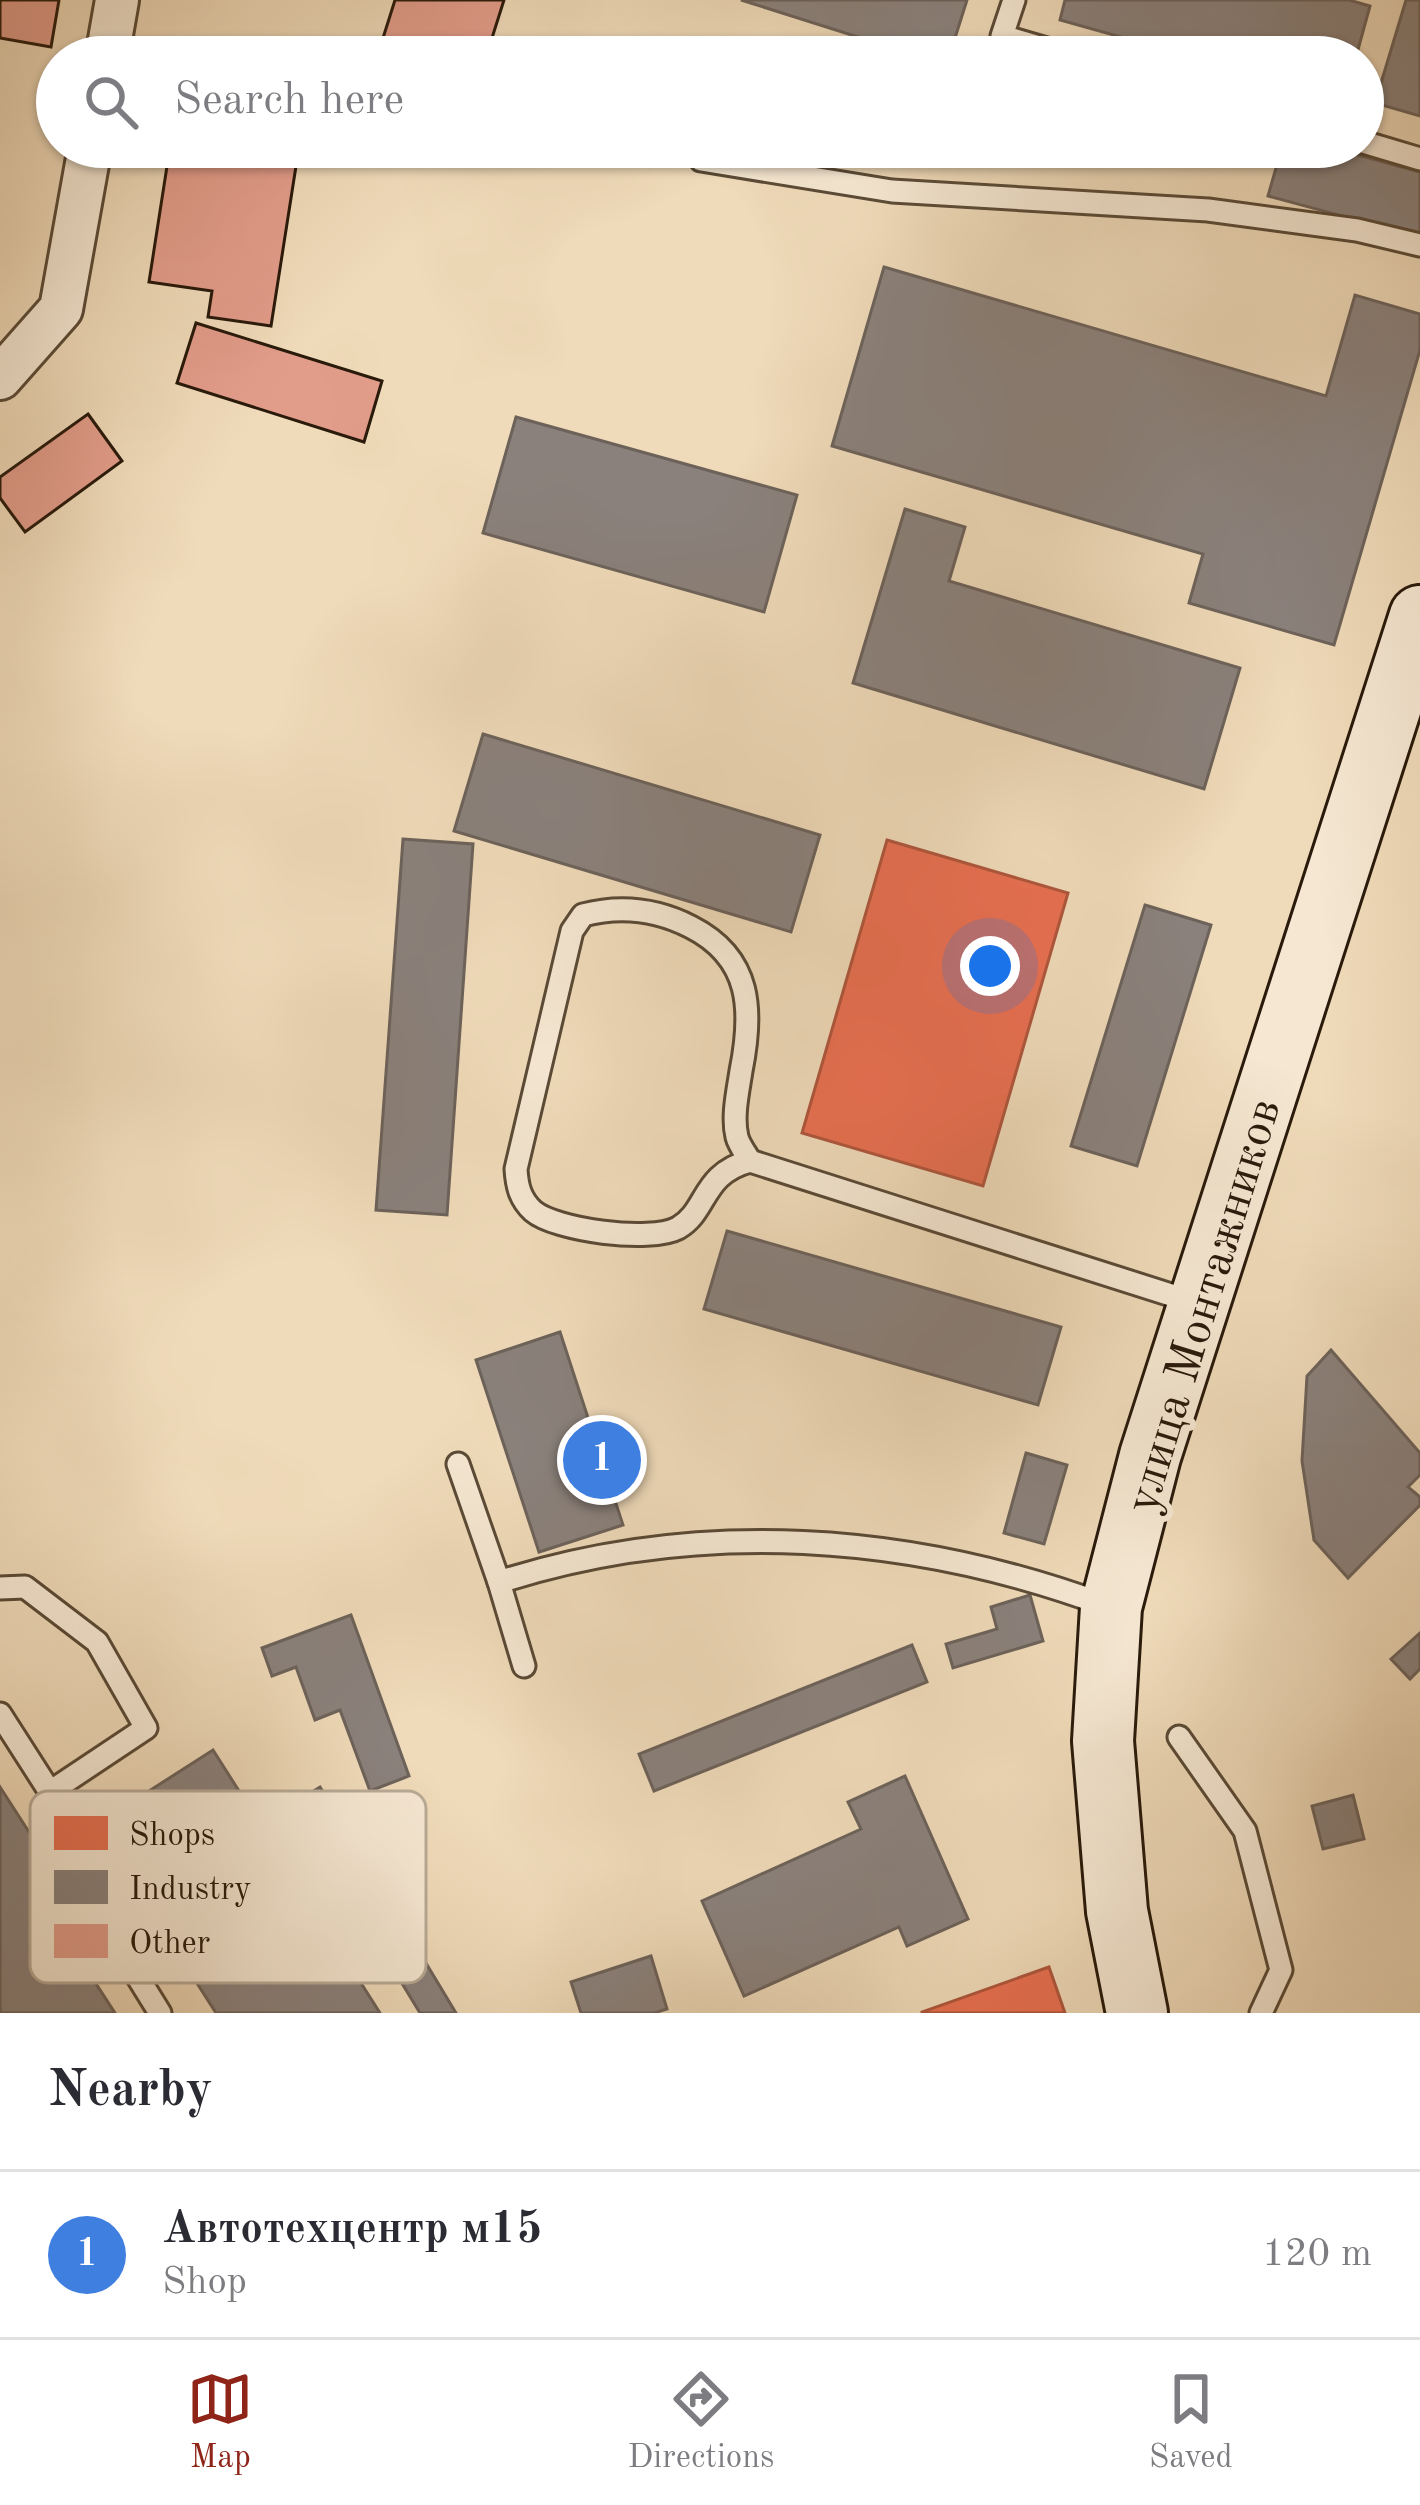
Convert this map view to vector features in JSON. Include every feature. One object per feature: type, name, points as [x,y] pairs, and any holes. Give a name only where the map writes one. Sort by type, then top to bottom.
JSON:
[{"type":"main road","name":"улица Монтажников","points":[[1137,2013],[1117,1910],[1103,1741],[1111,1607],[1150,1456],[1420,616]]},
{"type":"street","points":[[110,36],[117,0]]},
{"type":"street","points":[[0,378],[61,309],[86,168]]},
{"type":"lane","points":[[1002,36],[1014,0]]},
{"type":"lane","points":[[1384,148],[1420,159]]},
{"type":"lane","points":[[750,168],[892,191],[1208,210],[1357,230],[1420,244]]},
{"type":"lane","points":[[751,1161],[737,1137],[736,1098],[748,1006],[737,965],[714,939],[667,914],[613,907],[583,915],[572,931],[516,1169],[518,1191],[536,1214],[620,1237],[653,1237],[682,1227],[727,1167],[751,1161],[1199,1304]]},
{"type":"lane","points":[[458,1464],[524,1666]]},
{"type":"lane","points":[[499,1582],[567,1560],[794,1539],[945,1559],[1053,1586],[1111,1607]]},
{"type":"lane","points":[[0,1588],[25,1587],[97,1642],[146,1729],[52,1791]]},
{"type":"lane","points":[[0,1714],[49,1791]]},
{"type":"lane","points":[[1178,1737],[1245,1832],[1281,1970],[1261,2013]]},
{"type":"lane","points":[[141,1983],[160,2013]]},
{"type":"building: Shops","points":[[887,840],[1068,893],[983,1186],[802,1133]]},
{"type":"building: Shops","points":[[1049,1967],[1065,2013],[922,2013],[922,2012]]},
{"type":"building: Industry","points":[[741,0],[967,0],[956,36],[855,36]]},
{"type":"building: Industry","points":[[1065,0],[1349,0],[1370,6],[1362,36],[1117,36],[1060,20]]},
{"type":"building: Industry","points":[[1406,0],[1420,0],[1420,116],[1384,106],[1384,73]]},
{"type":"building: Industry","points":[[1384,162],[1420,172],[1420,237],[1268,196],[1276,168],[1384,168]]},
{"type":"building: Industry","points":[[884,267],[1326,396],[1355,295],[1420,314],[1420,350],[1334,645],[1189,603],[1203,554],[832,446]]},
{"type":"building: Industry","points":[[516,417],[797,495],[764,612],[483,533]]},
{"type":"building: Industry","points":[[905,509],[965,527],[949,581],[1240,668],[1204,789],[853,683]]},
{"type":"building: Industry","points":[[483,734],[820,835],[791,932],[454,831]]},
{"type":"building: Industry","points":[[403,839],[473,844],[447,1215],[376,1210]]},
{"type":"building: Industry","points":[[1145,905],[1211,925],[1137,1166],[1071,1146]]},
{"type":"building: Industry","points":[[727,1231],[1061,1327],[1038,1405],[704,1309]]},
{"type":"building: Industry","points":[[560,1332],[623,1525],[539,1552],[476,1360]]},
{"type":"building: Industry","points":[[1331,1350],[1420,1453],[1420,1475],[1408,1487],[1420,1497],[1420,1505],[1348,1578],[1314,1540],[1302,1461],[1307,1376]]},
{"type":"building: Industry","points":[[1026,1453],[1067,1465],[1044,1544],[1004,1533]]},
{"type":"building: Industry","points":[[1030,1595],[1043,1641],[953,1668],[946,1644],[997,1629],[991,1607]]},
{"type":"building: Industry","points":[[351,1615],[409,1776],[370,1791],[340,1710],[315,1720],[296,1667],[272,1676],[262,1648]]},
{"type":"building: Industry","points":[[1420,1633],[1420,1669],[1410,1679],[1391,1659]]},
{"type":"building: Industry","points":[[912,1645],[927,1682],[654,1791],[639,1754]]},
{"type":"building: Industry","points":[[213,1750],[239,1791],[149,1791]]},
{"type":"building: Industry","points":[[905,1776],[968,1919],[907,1946],[899,1927],[744,1996],[702,1901],[861,1829],[848,1802]]},
{"type":"building: Industry","points":[[0,1787],[30,1834],[30,1983],[96,1983],[115,2013],[0,2013]]},
{"type":"building: Industry","points":[[1353,1795],[1364,1839],[1323,1849],[1312,1806]]},
{"type":"building: Industry","points":[[651,1956],[667,2009],[581,2013],[571,1982]]},
{"type":"building: Industry","points":[[426,1963],[456,2013],[420,2013],[402,1983],[426,1983]]},
{"type":"building: Industry","points":[[197,1983],[361,1983],[380,2013],[216,2013]]},
{"type":"building: Other","points":[[0,0],[59,0],[53,36],[36,36],[36,44],[0,38]]},
{"type":"building: Other","points":[[395,0],[504,0],[493,36],[384,36]]},
{"type":"building: Other","points":[[167,168],[296,168],[271,326],[208,317],[212,291],[149,282]]},
{"type":"building: Other","points":[[196,323],[382,381],[364,442],[177,383]]},
{"type":"building: Other","points":[[88,414],[122,461],[25,532],[0,498],[0,477]]},
{"type":"place","name":"Автотехцентр м15","points":[[602,1460]]}]
